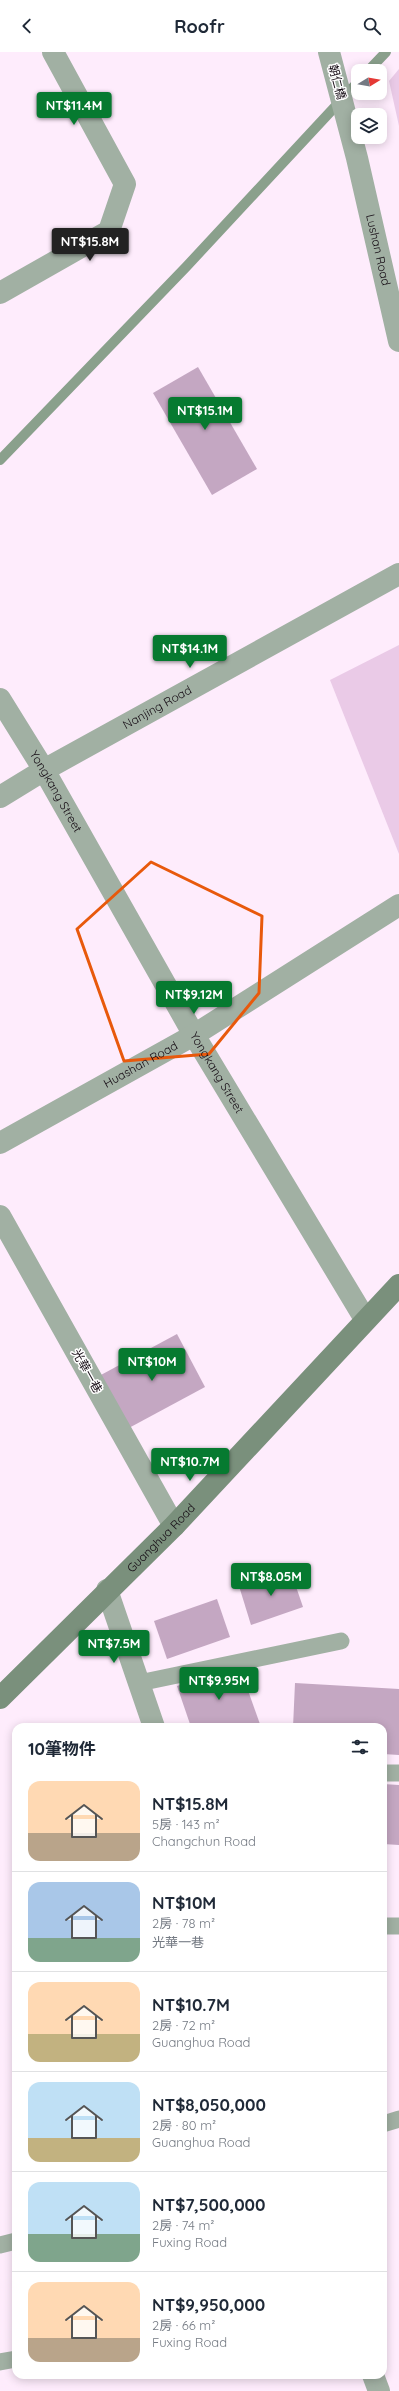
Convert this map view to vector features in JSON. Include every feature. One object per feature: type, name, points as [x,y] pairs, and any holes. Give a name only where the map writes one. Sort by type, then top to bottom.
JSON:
[{"type":"street","points":[[0,293],[109,231],[125,184],[53,52]]},
{"type":"street","name":"朝仁橋","points":[[329,52],[357,158]]},
{"type":"street","name":"Lushan Road","points":[[357,158],[399,341]]},
{"type":"street","name":"Nanjing Road","points":[[0,797],[44,770],[399,574]]},
{"type":"street","name":"Yongkang Street","points":[[0,699],[44,770],[194,1035],[365,1319]]},
{"type":"street","name":"Huashan Road","points":[[0,1142],[194,1035],[399,905]]},
{"type":"street","name":"光華一巷","points":[[0,1216],[174,1526]]},
{"type":"street","name":"Guanghua Road","points":[[0,1698],[107,1590],[174,1526],[365,1319],[399,1285]]},
{"type":"street","points":[[107,1590],[153,1723]]},
{"type":"street","points":[[374,2379],[378,2391]]},
{"type":"lane","points":[[139,1683],[341,1641]]},
{"type":"lane","points":[[387,1773],[399,1773]]},
{"type":"lane","points":[[387,1926],[399,1926]]},
{"type":"lane","points":[[387,2123],[399,2119]]},
{"type":"lane","points":[[0,2245],[12,2242]]},
{"type":"lane","points":[[0,2362],[12,2360]]},
{"type":"highlighted area","points":[[151,862],[262,916],[259,993],[209,1054],[124,1061],[77,929]]},
{"type":"shaded area","points":[[399,69],[399,126],[389,81]]},
{"type":"shaded area","points":[[399,645],[399,854],[330,680]]},
{"type":"building","points":[[198,367],[257,469],[212,495],[153,393]]},
{"type":"building","points":[[177,1334],[205,1387],[127,1429],[99,1376]]},
{"type":"building","points":[[290,1569],[303,1607],[251,1625],[239,1586]]},
{"type":"building","points":[[217,1599],[230,1637],[167,1659],[154,1621]]},
{"type":"building","points":[[239,1665],[260,1723],[190,1723],[177,1686]]},
{"type":"building","points":[[295,1683],[399,1689],[399,1755],[387,1754],[387,1723],[293,1723]]},
{"type":"building","points":[[387,1784],[399,1785],[399,1845],[387,1844]]},
{"type":"waterway","points":[[375,64],[386,52]]},
{"type":"waterway","points":[[0,460],[186,267],[351,90]]}]
